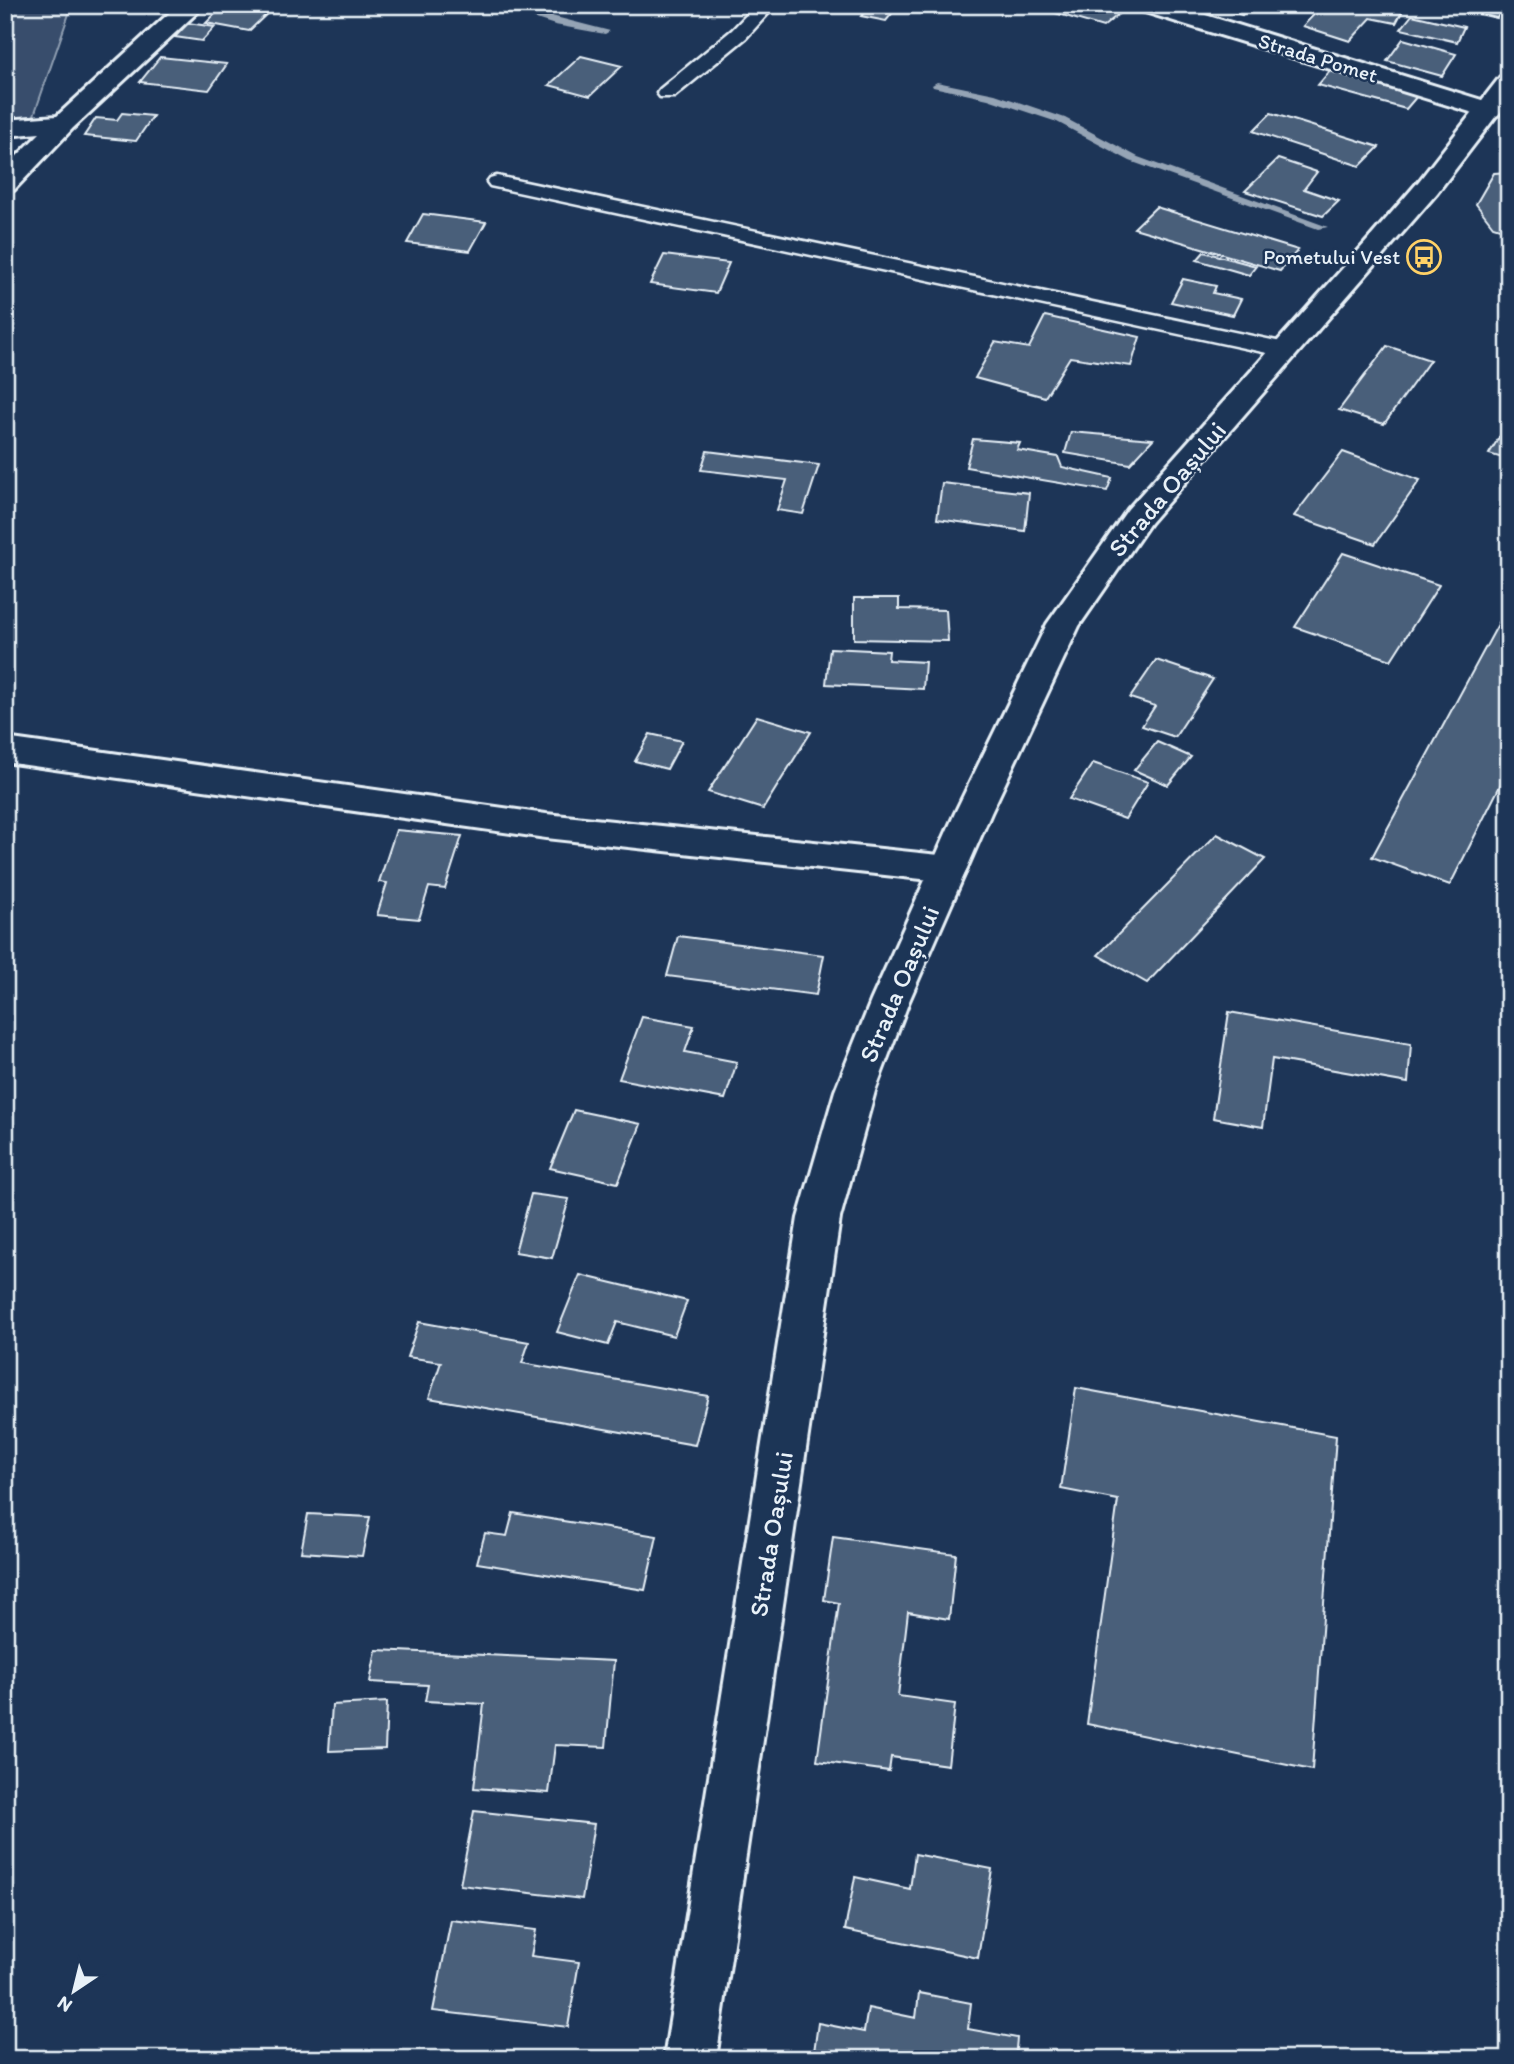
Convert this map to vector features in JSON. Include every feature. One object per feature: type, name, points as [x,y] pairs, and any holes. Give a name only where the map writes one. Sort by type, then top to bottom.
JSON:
[{"type":"main road","points":[[5,184],[64,123],[193,5]]},
{"type":"main road","name":"Strada Pomet","points":[[1147,5],[1499,96]]},
{"type":"main road","name":"Strada Oașului","points":[[690,2059],[819,1218],[855,1091],[890,1001],[1063,624],[1139,516],[1411,206],[1499,96]]},
{"type":"main road","points":[[5,128],[64,123]]},
{"type":"main road","points":[[5,750],[546,826],[949,869]]},
{"type":"lane","points":[[667,93],[739,34],[767,5]]},
{"type":"lane","points":[[497,182],[1286,350]]},
{"type":"shaded area","points":[[5,5],[72,5],[33,118],[5,120]]},
{"type":"building","points":[[238,5],[274,7],[249,31],[206,23],[218,11],[230,13]]},
{"type":"building","points":[[870,5],[899,5],[886,21],[861,16]]},
{"type":"building","points":[[1028,5],[1117,5],[1126,8],[1103,27]]},
{"type":"building","points":[[1222,5],[1262,5],[1258,9],[1250,7],[1242,15],[1219,8]]},
{"type":"building","points":[[1323,5],[1394,5],[1404,8],[1396,23],[1371,18],[1350,41],[1303,26]]},
{"type":"building","points":[[1441,5],[1505,5],[1497,18]]},
{"type":"building","points":[[1412,15],[1464,27],[1457,42],[1401,29]]},
{"type":"building","points":[[188,23],[215,27],[202,41],[175,37]]},
{"type":"building","points":[[1403,39],[1456,54],[1442,76],[1387,61]]},
{"type":"building","points":[[581,56],[622,66],[590,96],[549,85]]},
{"type":"building","points":[[160,57],[227,64],[209,90],[140,82]]},
{"type":"building","points":[[1330,71],[1418,95],[1406,109],[1318,85]]},
{"type":"building","points":[[122,113],[153,116],[136,141],[84,136],[96,118],[117,120]]},
{"type":"building","points":[[1271,113],[1379,147],[1360,166],[1253,131]]},
{"type":"building","points":[[1278,159],[1317,172],[1304,189],[1339,201],[1323,216],[1245,191]]},
{"type":"building","points":[[1509,172],[1509,231],[1493,226],[1476,204],[1494,173]]},
{"type":"building","points":[[1156,207],[1298,250],[1280,271],[1134,228]]},
{"type":"building","points":[[423,214],[486,222],[470,251],[407,243]]},
{"type":"building","points":[[1204,252],[1256,266],[1249,275],[1197,260]]},
{"type":"building","points":[[664,255],[729,263],[716,293],[650,284]]},
{"type":"building","points":[[1183,279],[1216,286],[1213,293],[1241,299],[1233,315],[1171,302]]},
{"type":"building","points":[[1045,316],[1140,337],[1131,366],[1070,357],[1045,397],[975,378],[995,342],[1029,348]]},
{"type":"building","points":[[1387,346],[1430,360],[1384,424],[1339,410]]},
{"type":"building","points":[[1509,421],[1509,460],[1489,454]]},
{"type":"building","points":[[1071,432],[1153,439],[1130,464],[1065,453]]},
{"type":"building","points":[[973,439],[1020,443],[1017,450],[1058,457],[1062,467],[1112,478],[1107,491],[966,467]]},
{"type":"building","points":[[707,451],[819,465],[803,514],[777,510],[787,480],[701,470]]},
{"type":"building","points":[[1343,452],[1420,480],[1375,544],[1294,516]]},
{"type":"building","points":[[942,483],[1029,493],[1025,531],[937,519]]},
{"type":"building","points":[[1343,553],[1439,585],[1391,660],[1295,627]]},
{"type":"building","points":[[854,598],[899,598],[899,609],[946,610],[948,641],[854,639]]},
{"type":"building","points":[[1509,604],[1509,768],[1450,885],[1372,857]]},
{"type":"building","points":[[830,648],[889,651],[888,660],[925,662],[923,689],[826,684]]},
{"type":"building","points":[[1156,660],[1213,679],[1175,737],[1142,726],[1155,706],[1130,698]]},
{"type":"building","points":[[757,716],[811,732],[763,809],[708,792]]},
{"type":"building","points":[[650,734],[682,741],[667,769],[635,761]]},
{"type":"building","points":[[1157,742],[1191,757],[1168,785],[1134,770]]},
{"type":"building","points":[[1093,763],[1148,782],[1125,819],[1069,799]]},
{"type":"building","points":[[396,830],[462,836],[445,889],[429,887],[419,919],[377,915],[387,883],[379,882]]},
{"type":"building","points":[[1217,834],[1265,859],[1147,983],[1098,955]]},
{"type":"building","points":[[678,936],[824,955],[816,995],[667,976]]},
{"type":"building","points":[[1229,1012],[1411,1044],[1408,1083],[1272,1059],[1263,1127],[1213,1118]]},
{"type":"building","points":[[642,1017],[694,1026],[685,1052],[737,1062],[725,1099],[619,1079]]},
{"type":"building","points":[[574,1110],[641,1124],[618,1183],[550,1168]]},
{"type":"building","points":[[531,1194],[569,1199],[552,1258],[515,1252]]},
{"type":"building","points":[[580,1275],[687,1301],[674,1336],[617,1322],[608,1345],[557,1332]]},
{"type":"building","points":[[419,1322],[529,1342],[522,1363],[708,1396],[695,1445],[429,1398],[441,1362],[407,1357]]},
{"type":"building","points":[[1076,1388],[1336,1436],[1312,1770],[1087,1724],[1118,1500],[1061,1489]]},
{"type":"building","points":[[513,1513],[657,1536],[645,1590],[477,1563],[485,1533],[507,1536]]},
{"type":"building","points":[[308,1514],[370,1517],[362,1556],[301,1552]]},
{"type":"building","points":[[833,1537],[956,1554],[949,1619],[908,1612],[898,1696],[955,1704],[948,1765],[891,1757],[889,1771],[817,1761],[839,1603],[824,1600]]},
{"type":"building","points":[[376,1650],[614,1661],[606,1747],[555,1745],[549,1793],[474,1788],[484,1704],[425,1701],[428,1685],[370,1682]]},
{"type":"building","points":[[387,1702],[385,1749],[329,1751],[332,1705]]},
{"type":"building","points":[[474,1811],[594,1824],[582,1899],[460,1885]]},
{"type":"building","points":[[915,1854],[992,1869],[978,1958],[845,1930],[855,1877],[910,1889]]},
{"type":"building","points":[[451,1920],[536,1930],[531,1956],[579,1962],[568,2027],[433,2011]]},
{"type":"building","points":[[919,1993],[971,2003],[968,2029],[1017,2038],[1015,2059],[813,2059],[818,2023],[864,2032],[868,2008],[916,2018]]},
{"type":"waterway","points":[[497,5],[559,23],[605,31]]},
{"type":"waterway","points":[[937,85],[991,96],[1061,120],[1134,159],[1322,227]]},
{"type":"place","name":"Pometului Vest","points":[[1424,257]]}]
